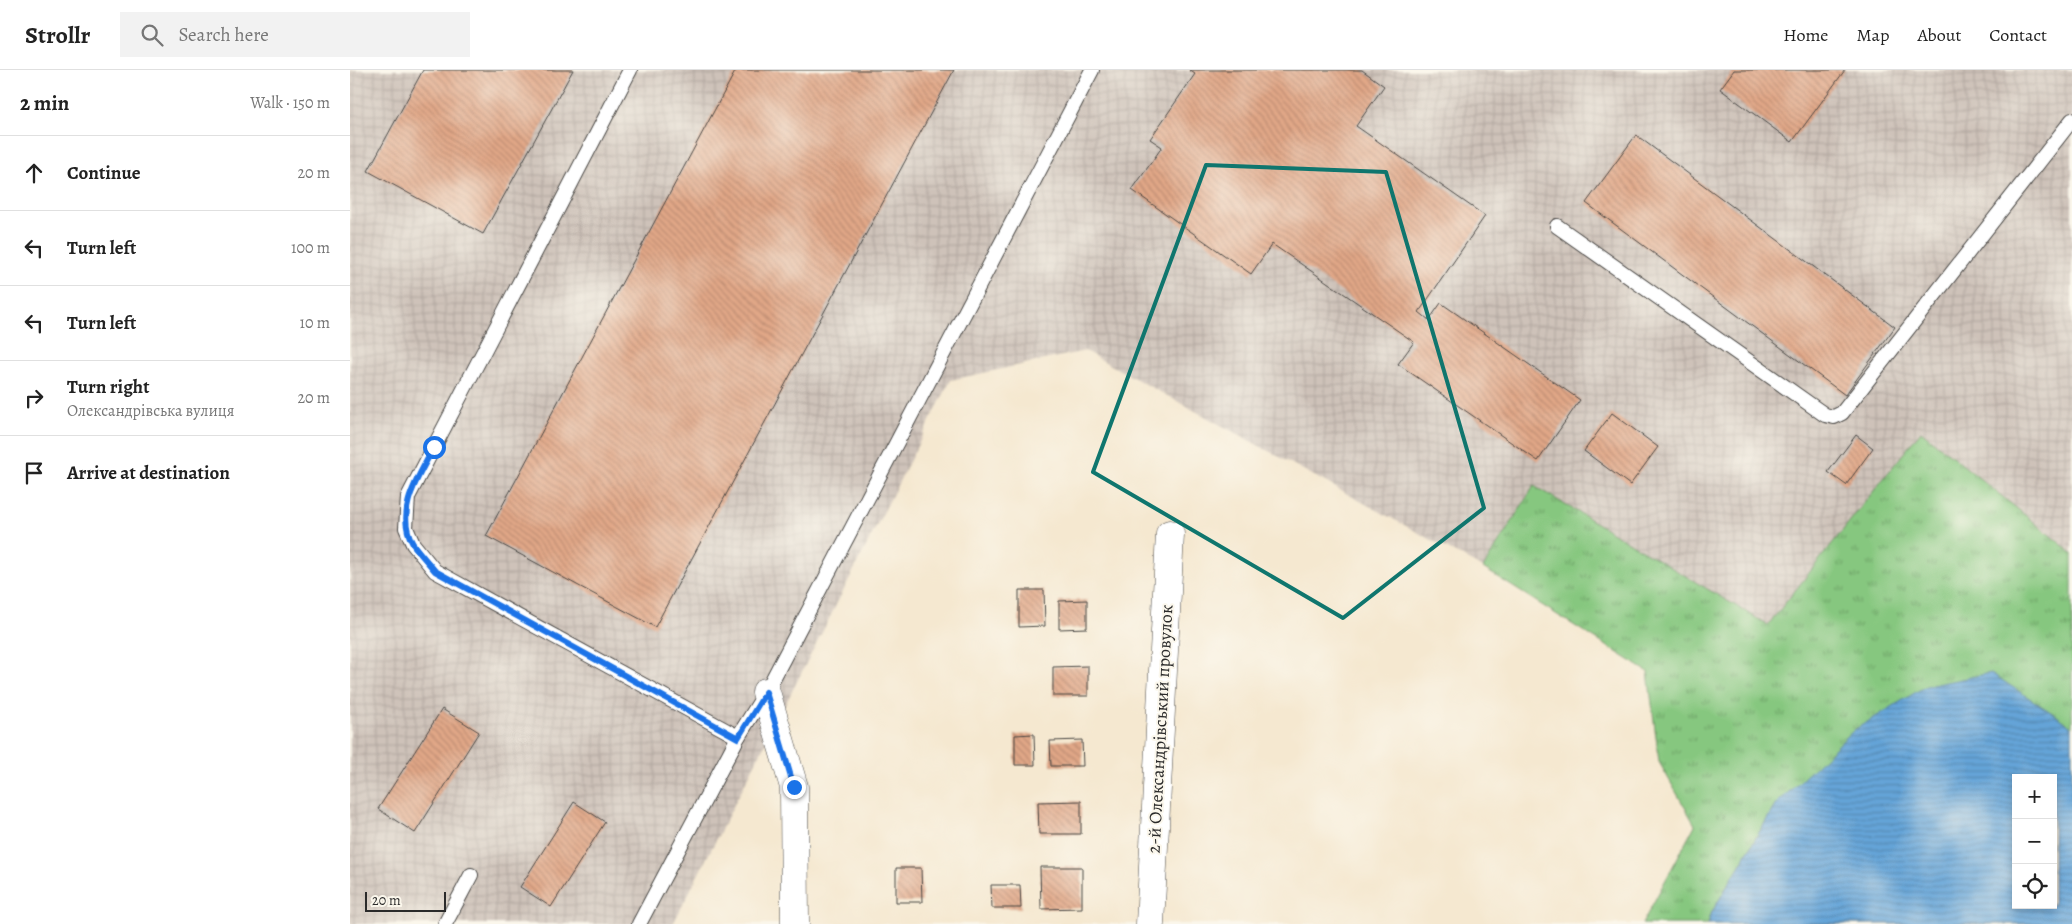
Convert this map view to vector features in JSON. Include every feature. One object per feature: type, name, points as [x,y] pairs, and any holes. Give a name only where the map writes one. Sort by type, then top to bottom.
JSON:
[{"type":"street","name":"2-й Олександрівський провулок","points":[[1150,924],[1170,534]]},
{"type":"street","points":[[766,692],[794,787],[795,924]]},
{"type":"lane","points":[[630,70],[408,497],[406,528],[413,544],[435,571],[738,738]]},
{"type":"lane","points":[[639,924],[738,738],[766,692],[1092,70]]},
{"type":"lane","points":[[1557,226],[1825,415],[1834,417],[1842,413],[2072,120]]},
{"type":"lane","points":[[445,924],[471,875]]},
{"type":"highlighted area","points":[[1206,165],[1386,172],[1484,508],[1343,618],[1093,472]]},
{"type":"shaded area","points":[[350,70],[2072,70],[2072,553],[1921,431],[1768,625],[1534,486],[1483,568],[1085,351],[951,380],[673,924],[350,924]]},
{"type":"green space","points":[[1921,431],[2072,553],[2072,728],[2063,720],[1776,804],[1712,912],[1708,924],[1642,924],[1695,825],[1659,762],[1648,672],[1483,568],[1534,486],[1768,625]]},
{"type":"water","points":[[1991,673],[2063,720],[2072,728],[2072,924],[1708,924],[1712,912],[1776,804],[1854,730],[1926,686]]},
{"type":"building","points":[[423,70],[573,70],[483,234],[368,171]]},
{"type":"building","points":[[736,70],[954,70],[655,627],[486,536]]},
{"type":"building","points":[[1189,70],[1362,70],[1384,86],[1356,126],[1485,216],[1419,312],[1429,320],[1441,303],[1580,400],[1538,461],[1398,364],[1414,342],[1272,244],[1251,274],[1132,190],[1162,147],[1150,139],[1195,74]]},
{"type":"building","points":[[1734,70],[1845,70],[1792,142],[1720,89]]},
{"type":"building","points":[[1636,135],[1895,327],[1845,395],[1586,203]]},
{"type":"building","points":[[1612,413],[1658,447],[1630,485],[1584,451]]},
{"type":"building","points":[[1856,435],[1873,448],[1846,485],[1828,472]]},
{"type":"building","points":[[1019,590],[1044,590],[1045,626],[1019,627]]},
{"type":"building","points":[[1087,600],[1087,628],[1059,629],[1059,601]]},
{"type":"building","points":[[1088,666],[1088,696],[1053,696],[1053,667]]},
{"type":"building","points":[[442,709],[479,732],[415,833],[378,809]]},
{"type":"building","points":[[1034,734],[1035,765],[1015,765],[1015,735]]},
{"type":"building","points":[[1082,740],[1083,766],[1051,766],[1050,741]]},
{"type":"building","points":[[1081,801],[1081,834],[1039,834],[1038,802]]},
{"type":"building","points":[[574,802],[605,822],[551,907],[520,887]]},
{"type":"building","points":[[1040,867],[1082,867],[1082,908],[1041,909]]},
{"type":"building","points":[[896,868],[921,868],[922,902],[896,902]]},
{"type":"building","points":[[991,885],[1020,885],[1021,908],[992,908]]},
{"type":"route","points":[[434,447],[408,497],[406,528],[413,544],[435,571],[738,738],[766,692],[794,787]]}]
